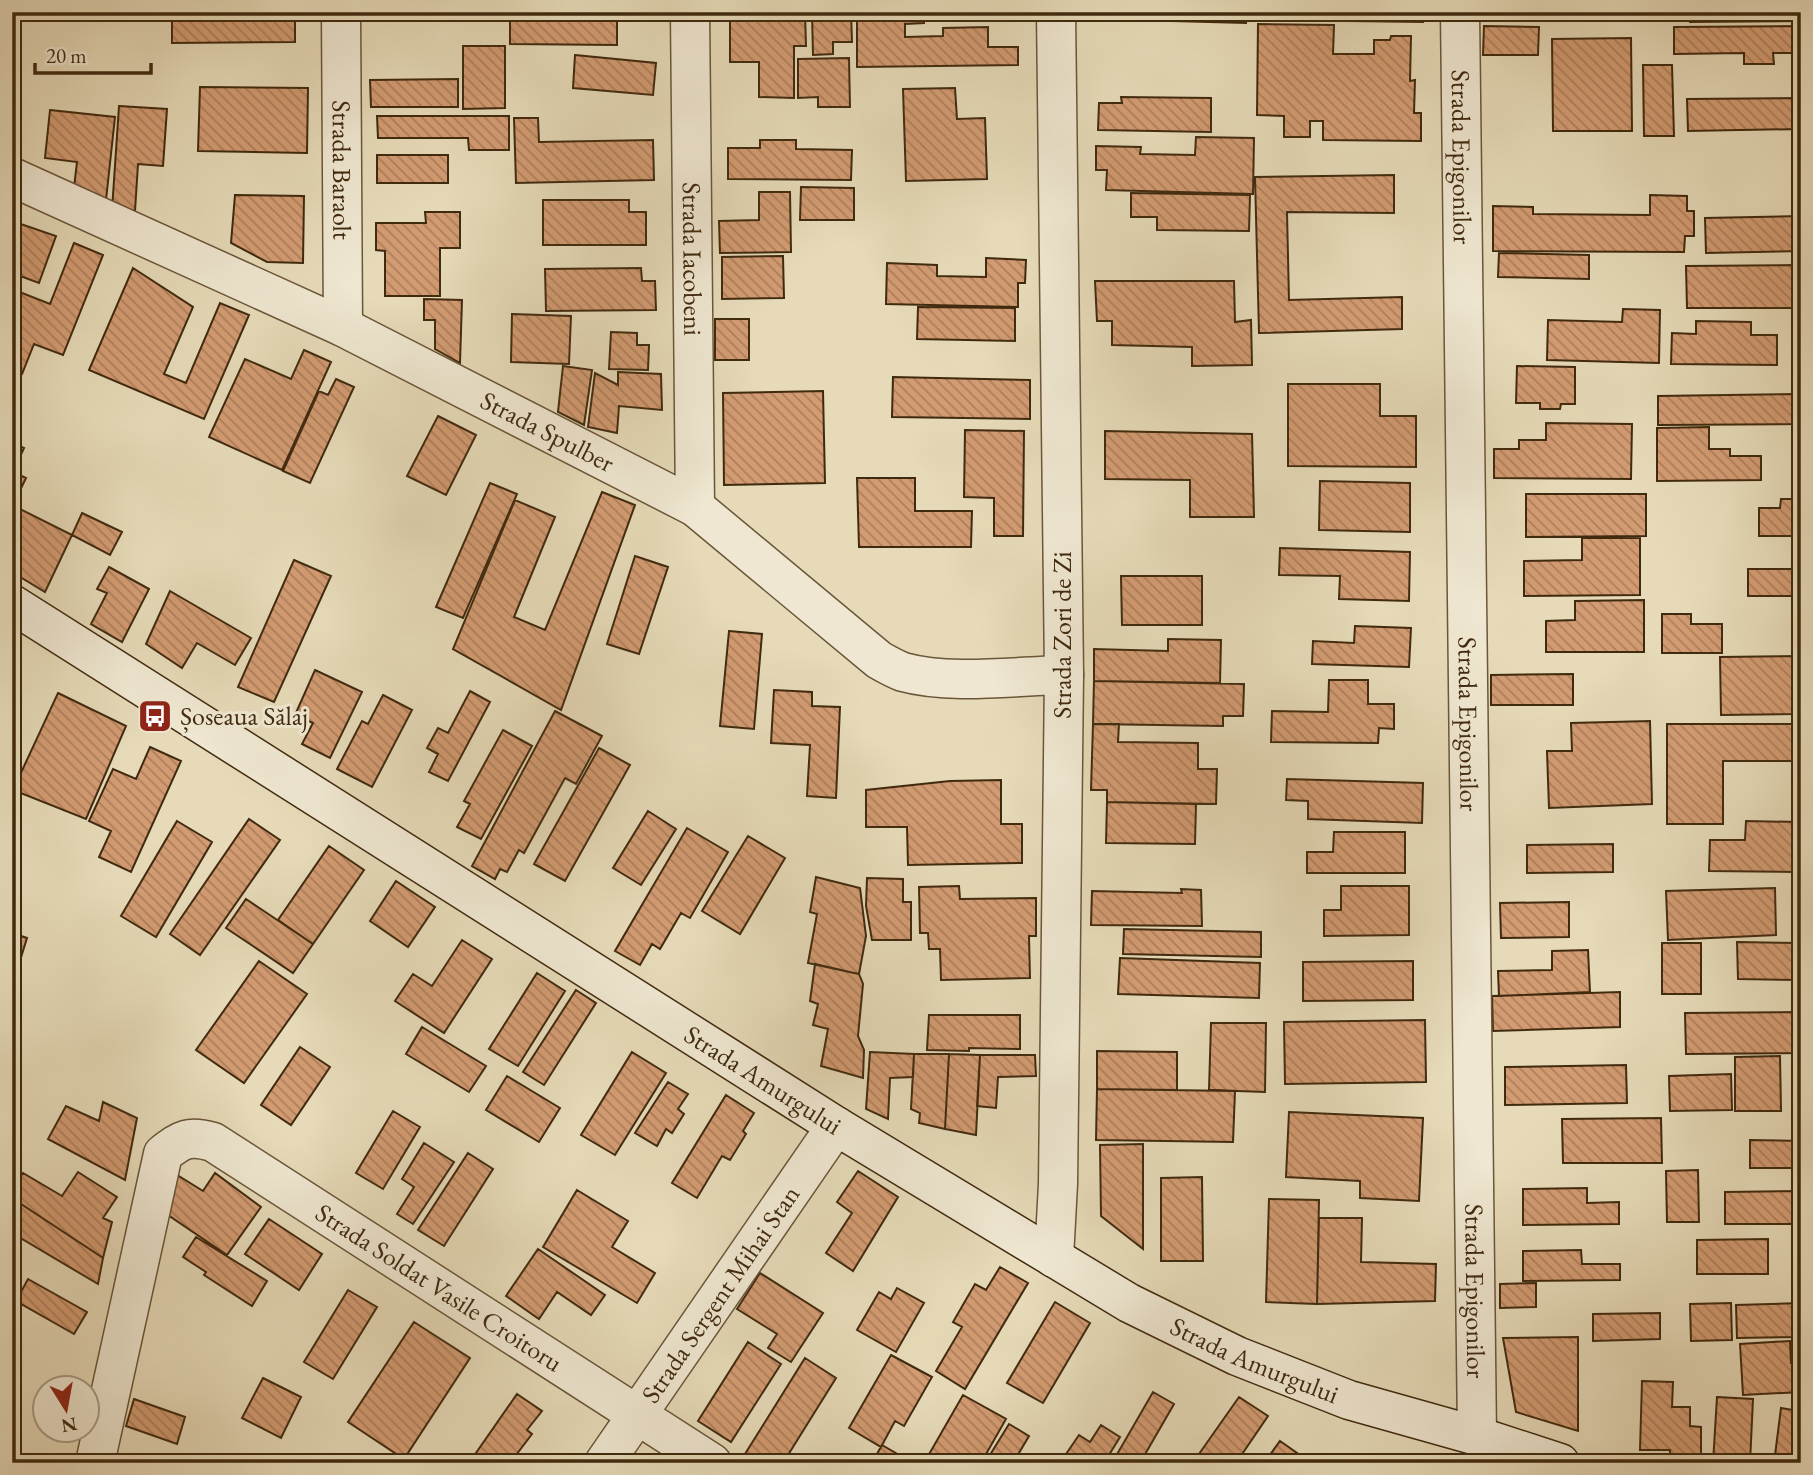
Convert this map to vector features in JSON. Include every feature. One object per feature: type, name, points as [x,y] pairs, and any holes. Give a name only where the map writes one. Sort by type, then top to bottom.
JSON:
[{"type":"street","name":"Strada Baraolt","points":[[341,12],[343,327]]},
{"type":"street","name":"Strada Iacobeni","points":[[690,12],[695,507]]},
{"type":"street","name":"Strada Zori de Zi","points":[[1054,1258],[1058,1184],[1063,676],[1056,12]]},
{"type":"street","name":"Strada Epigonilor","points":[[1460,12],[1477,1436]]},
{"type":"street","name":"Strada Spulber","points":[[12,177],[343,327],[695,507],[878,660],[900,671],[952,678],[1063,676]]},
{"type":"street","name":"Strada Amurgului","points":[[12,604],[836,1126],[1129,1303],[1237,1356],[1349,1400],[1477,1436],[1560,1463]]},
{"type":"street","name":"Strada Sergent Mihai Stan","points":[[604,1463],[836,1126]]},
{"type":"street","name":"Strada Soldat Vasile Croitoru","points":[[94,1463],[163,1154],[180,1140],[197,1137],[214,1142],[712,1463]]},
{"type":"building","points":[[172,12],[295,12],[295,42],[172,43]]},
{"type":"building","points":[[405,12],[485,12],[485,17],[405,20]]},
{"type":"building","points":[[510,12],[617,12],[617,45],[510,44]]},
{"type":"building","points":[[730,12],[805,12],[806,46],[794,46],[794,98],[759,97],[759,62],[730,62]]},
{"type":"building","points":[[812,12],[851,12],[852,42],[833,42],[833,54],[813,55]]},
{"type":"building","points":[[857,12],[924,12],[924,23],[905,24],[905,37],[943,36],[943,28],[988,27],[988,47],[1018,47],[1018,65],[857,67]]},
{"type":"building","points":[[1082,12],[1167,12],[1167,21],[1082,19]]},
{"type":"building","points":[[1172,12],[1246,12],[1246,23],[1172,21]]},
{"type":"building","points":[[1269,12],[1422,12],[1423,22],[1269,20]]},
{"type":"building","points":[[1501,12],[1591,12],[1591,21],[1501,21]]},
{"type":"building","points":[[1690,12],[1801,12],[1801,21],[1690,22]]},
{"type":"building","points":[[1258,24],[1334,25],[1333,54],[1374,54],[1374,40],[1390,40],[1391,36],[1411,36],[1410,81],[1415,80],[1414,113],[1421,113],[1421,141],[1323,140],[1323,121],[1310,121],[1310,137],[1284,137],[1284,116],[1257,115]]},
{"type":"building","points":[[1484,26],[1539,27],[1538,55],[1483,55]]},
{"type":"building","points":[[1801,26],[1801,53],[1773,53],[1774,64],[1744,64],[1744,53],[1674,54],[1674,27]]},
{"type":"building","points":[[1631,38],[1632,131],[1553,131],[1552,39]]},
{"type":"building","points":[[463,46],[505,46],[505,108],[463,109]]},
{"type":"building","points":[[575,55],[656,63],[653,95],[573,88]]},
{"type":"building","points":[[849,58],[850,107],[818,107],[818,97],[798,98],[798,59]]},
{"type":"building","points":[[1643,65],[1672,65],[1674,136],[1644,136]]},
{"type":"building","points":[[458,79],[458,107],[371,107],[370,80]]},
{"type":"building","points":[[200,87],[308,88],[307,153],[198,151]]},
{"type":"building","points":[[955,88],[957,119],[985,118],[987,179],[906,181],[903,89]]},
{"type":"building","points":[[1121,97],[1211,98],[1211,132],[1098,130],[1099,103],[1122,103]]},
{"type":"building","points":[[1801,98],[1801,129],[1688,131],[1687,99]]},
{"type":"building","points":[[119,106],[167,109],[163,166],[138,164],[135,211],[112,210]]},
{"type":"building","points":[[50,110],[115,117],[106,200],[73,196],[77,162],[45,158]]},
{"type":"building","points":[[377,116],[509,116],[509,150],[469,150],[468,138],[378,138]]},
{"type":"building","points":[[514,118],[538,118],[539,142],[653,140],[654,180],[516,183]]},
{"type":"building","points":[[1196,137],[1254,138],[1253,194],[1106,190],[1107,170],[1096,170],[1096,146],[1141,147],[1140,154],[1195,155]]},
{"type":"building","points":[[760,140],[796,140],[796,149],[852,150],[851,180],[728,179],[728,148],[760,148]]},
{"type":"building","points":[[377,155],[448,155],[448,183],[377,183]]},
{"type":"building","points":[[1394,175],[1394,213],[1287,212],[1289,300],[1402,297],[1402,329],[1259,333],[1255,177]]},
{"type":"building","points":[[801,187],[854,188],[854,220],[800,220]]},
{"type":"building","points":[[759,192],[790,192],[791,252],[720,253],[719,221],[759,220]]},
{"type":"building","points":[[1131,193],[1250,195],[1249,231],[1157,230],[1157,217],[1131,217]]},
{"type":"building","points":[[235,195],[304,196],[303,263],[267,262],[231,243]]},
{"type":"building","points":[[1650,195],[1687,196],[1687,211],[1694,211],[1694,236],[1685,236],[1684,252],[1493,251],[1493,206],[1533,207],[1533,214],[1650,215]]},
{"type":"building","points":[[543,200],[629,200],[629,212],[646,212],[646,245],[543,245]]},
{"type":"building","points":[[425,212],[460,212],[460,248],[440,248],[440,296],[385,296],[385,251],[376,250],[376,223],[426,223]]},
{"type":"building","points":[[1801,216],[1801,251],[1706,253],[1705,218]]},
{"type":"building","points":[[12,221],[56,236],[39,283],[12,273]]},
{"type":"building","points":[[74,243],[103,255],[63,355],[34,344],[22,374],[12,371],[12,289],[50,304]]},
{"type":"building","points":[[1499,253],[1589,255],[1589,279],[1498,277]]},
{"type":"building","points":[[783,256],[784,298],[722,299],[722,257]]},
{"type":"building","points":[[986,258],[1026,260],[1025,283],[1018,283],[1018,307],[886,304],[887,263],[937,265],[937,276],[986,277]]},
{"type":"building","points":[[1801,265],[1801,308],[1687,308],[1686,266]]},
{"type":"building","points":[[133,268],[193,307],[164,374],[186,383],[220,303],[249,315],[204,419],[89,370]]},
{"type":"building","points":[[641,268],[642,281],[655,281],[656,310],[546,311],[545,269]]},
{"type":"building","points":[[1095,281],[1234,281],[1235,322],[1251,320],[1252,365],[1192,366],[1192,347],[1112,345],[1112,321],[1097,321]]},
{"type":"building","points":[[424,299],[462,300],[460,363],[435,349],[435,320],[424,320]]},
{"type":"building","points":[[918,307],[1015,308],[1015,341],[917,339]]},
{"type":"building","points":[[1623,309],[1660,310],[1659,363],[1547,360],[1548,320],[1622,322]]},
{"type":"building","points":[[512,314],[571,316],[569,364],[511,362]]},
{"type":"building","points":[[715,319],[749,319],[749,360],[715,360]]},
{"type":"building","points":[[1696,321],[1751,322],[1751,335],[1777,335],[1777,365],[1671,364],[1672,333],[1696,334]]},
{"type":"building","points":[[611,332],[637,333],[637,345],[649,345],[648,370],[609,369]]},
{"type":"building","points":[[304,350],[331,362],[282,470],[209,437],[245,359],[291,379]]},
{"type":"building","points":[[563,366],[592,370],[584,425],[558,412]]},
{"type":"building","points":[[1517,366],[1575,367],[1575,404],[1561,404],[1560,409],[1540,409],[1540,403],[1516,403]]},
{"type":"building","points":[[618,372],[661,374],[662,410],[619,406],[617,433],[588,427],[595,373],[618,385]]},
{"type":"building","points":[[893,377],[1030,380],[1030,419],[892,417]]},
{"type":"building","points":[[336,379],[354,387],[310,483],[283,471],[319,391],[328,395]]},
{"type":"building","points":[[1288,384],[1380,384],[1380,416],[1416,416],[1416,467],[1288,466]]},
{"type":"building","points":[[823,391],[825,483],[724,485],[723,393]]},
{"type":"building","points":[[1801,394],[1801,424],[1658,425],[1658,396]]},
{"type":"building","points":[[438,416],[476,435],[446,495],[407,476]]},
{"type":"building","points":[[1546,423],[1632,424],[1631,479],[1494,478],[1494,449],[1519,449],[1519,440],[1546,440]]},
{"type":"building","points":[[1709,427],[1709,449],[1730,449],[1730,456],[1761,456],[1761,480],[1657,481],[1657,428]]},
{"type":"building","points":[[965,430],[1024,431],[1023,536],[994,536],[994,498],[964,497]]},
{"type":"building","points":[[1105,431],[1252,434],[1254,517],[1190,517],[1190,480],[1105,479]]},
{"type":"building","points":[[12,443],[24,448],[13,472],[26,478],[13,505]]},
{"type":"building","points":[[857,478],[915,478],[915,511],[972,511],[971,547],[859,547]]},
{"type":"building","points":[[1320,481],[1410,483],[1410,532],[1319,530]]},
{"type":"building","points":[[490,483],[517,494],[463,618],[436,607]]},
{"type":"building","points":[[602,492],[635,505],[561,710],[453,649],[515,500],[555,517],[514,617],[545,630]]},
{"type":"building","points":[[1526,494],[1646,494],[1646,536],[1526,537]]},
{"type":"building","points":[[1781,499],[1801,499],[1801,536],[1759,536],[1759,508],[1780,508]]},
{"type":"building","points":[[12,505],[72,535],[45,592],[12,572]]},
{"type":"building","points":[[82,513],[122,532],[110,555],[72,535]]},
{"type":"building","points":[[1582,538],[1640,538],[1640,595],[1524,596],[1524,561],[1582,560]]},
{"type":"building","points":[[1280,548],[1410,552],[1409,601],[1339,599],[1340,576],[1279,575]]},
{"type":"building","points":[[1801,548],[1801,596],[1748,596],[1748,569],[1794,569],[1793,549]]},
{"type":"building","points":[[635,556],[668,567],[639,654],[607,644]]},
{"type":"building","points":[[294,560],[331,576],[274,702],[238,687]]},
{"type":"building","points":[[109,567],[149,589],[122,642],[91,624],[107,593],[97,589]]},
{"type":"building","points":[[1121,576],[1202,576],[1202,625],[1122,625]]},
{"type":"building","points":[[170,591],[251,638],[235,665],[197,643],[182,668],[146,644]]},
{"type":"building","points":[[1644,600],[1644,652],[1546,652],[1546,621],[1575,620],[1575,601]]},
{"type":"building","points":[[1662,614],[1691,614],[1691,624],[1722,624],[1722,653],[1662,653]]},
{"type":"building","points":[[1355,626],[1411,628],[1409,667],[1312,664],[1313,641],[1354,643]]},
{"type":"building","points":[[729,631],[762,634],[754,729],[720,726]]},
{"type":"building","points":[[1168,639],[1221,640],[1220,683],[1094,681],[1094,649],[1168,651]]},
{"type":"building","points":[[1801,656],[1801,686],[1792,686],[1793,714],[1721,715],[1720,657]]},
{"type":"building","points":[[315,670],[362,692],[330,758],[302,744],[313,723],[295,715]]},
{"type":"building","points":[[1573,674],[1573,705],[1491,705],[1491,675]]},
{"type":"building","points":[[1329,680],[1368,680],[1368,704],[1394,704],[1394,729],[1379,728],[1378,743],[1271,742],[1272,711],[1328,712]]},
{"type":"building","points":[[1094,681],[1244,684],[1243,716],[1223,716],[1223,726],[1093,724]]},
{"type":"building","points":[[774,690],[812,692],[812,706],[840,707],[836,798],[807,796],[810,745],[771,743]]},
{"type":"building","points":[[470,691],[490,702],[448,781],[429,772],[438,754],[427,748],[438,728],[448,733]]},
{"type":"building","points":[[58,693],[126,726],[86,819],[13,790]]},
{"type":"building","points":[[383,695],[412,710],[372,787],[337,769],[362,721],[368,724]]},
{"type":"building","points":[[555,711],[602,736],[576,784],[565,778],[524,853],[519,850],[507,872],[500,869],[495,879],[472,866]]},
{"type":"building","points":[[1650,721],[1652,804],[1549,808],[1547,751],[1572,751],[1571,723]]},
{"type":"building","points":[[1093,724],[1119,724],[1118,742],[1198,743],[1198,769],[1217,769],[1216,804],[1107,802],[1107,790],[1091,790]]},
{"type":"building","points":[[1667,724],[1793,724],[1793,761],[1723,761],[1723,824],[1667,824]]},
{"type":"building","points":[[503,730],[532,746],[481,839],[457,827],[470,804],[464,801]]},
{"type":"building","points":[[150,747],[181,761],[131,872],[99,857],[111,831],[89,821],[113,769],[136,779]]},
{"type":"building","points":[[599,748],[630,765],[565,881],[534,864]]},
{"type":"building","points":[[1287,779],[1423,783],[1422,823],[1308,819],[1308,801],[1286,800]]},
{"type":"building","points":[[1001,780],[1001,824],[1022,824],[1022,863],[908,865],[907,827],[866,827],[866,790],[950,781]]},
{"type":"building","points":[[1107,802],[1196,804],[1195,844],[1106,843]]},
{"type":"building","points":[[648,811],[676,829],[641,885],[613,868]]},
{"type":"building","points":[[249,819],[280,840],[200,955],[170,934]]},
{"type":"building","points":[[177,821],[212,842],[156,937],[121,916]]},
{"type":"building","points":[[1746,821],[1798,822],[1797,872],[1709,871],[1710,840],[1745,840]]},
{"type":"building","points":[[687,828],[728,852],[690,918],[681,913],[660,949],[652,944],[640,965],[615,951]]},
{"type":"building","points":[[1334,832],[1405,832],[1405,873],[1307,873],[1307,852],[1333,852]]},
{"type":"building","points":[[748,836],[785,858],[740,934],[702,911]]},
{"type":"building","points":[[1613,844],[1613,872],[1527,873],[1527,845]]},
{"type":"building","points":[[329,846],[364,870],[313,944],[278,920]]},
{"type":"building","points":[[816,877],[860,888],[866,936],[859,974],[808,963],[817,914],[810,912]]},
{"type":"building","points":[[867,878],[903,879],[903,902],[911,902],[911,940],[872,940],[866,906]]},
{"type":"building","points":[[396,881],[435,907],[408,947],[370,921]]},
{"type":"building","points":[[959,886],[960,899],[1036,898],[1036,936],[1029,936],[1030,978],[941,980],[940,949],[929,949],[928,933],[920,933],[919,887]]},
{"type":"building","points":[[1341,886],[1409,886],[1409,935],[1324,936],[1324,910],[1341,910]]},
{"type":"building","points":[[1775,888],[1776,935],[1668,940],[1666,891]]},
{"type":"building","points":[[1181,889],[1201,890],[1202,926],[1091,925],[1092,891],[1182,893]]},
{"type":"building","points":[[246,899],[313,944],[293,973],[226,928]]},
{"type":"building","points":[[1569,902],[1569,937],[1501,938],[1500,903]]},
{"type":"building","points":[[1124,929],[1261,932],[1261,957],[1123,954]]},
{"type":"building","points":[[12,933],[27,938],[15,977],[12,977]]},
{"type":"building","points":[[462,940],[492,959],[444,1033],[395,1001],[413,974],[432,986]]},
{"type":"building","points":[[1737,942],[1801,943],[1801,980],[1738,979]]},
{"type":"building","points":[[1662,943],[1701,943],[1701,994],[1662,994]]},
{"type":"building","points":[[1588,950],[1590,992],[1499,996],[1498,971],[1552,970],[1552,951]]},
{"type":"building","points":[[1120,958],[1260,963],[1259,998],[1118,994]]},
{"type":"building","points":[[259,961],[307,994],[244,1083],[196,1050]]},
{"type":"building","points":[[1413,961],[1413,1000],[1303,1001],[1303,962]]},
{"type":"building","points":[[815,964],[859,974],[863,984],[858,1036],[864,1050],[863,1078],[821,1066],[828,1029],[813,1025],[818,1004],[810,1001]]},
{"type":"building","points":[[537,973],[565,991],[518,1066],[489,1049]]},
{"type":"building","points":[[576,990],[596,1003],[544,1085],[523,1072]]},
{"type":"building","points":[[1620,992],[1620,1027],[1493,1031],[1492,996]]},
{"type":"building","points":[[1801,1012],[1801,1053],[1686,1054],[1685,1013]]},
{"type":"building","points":[[929,1015],[1020,1015],[1020,1049],[927,1050]]},
{"type":"building","points":[[1425,1020],[1426,1082],[1285,1084],[1284,1022]]},
{"type":"building","points":[[1211,1023],[1266,1023],[1265,1092],[1209,1090]]},
{"type":"building","points":[[422,1027],[486,1066],[469,1092],[406,1054]]},
{"type":"building","points":[[300,1047],[330,1067],[291,1125],[261,1105]]},
{"type":"building","points":[[1097,1051],[1177,1052],[1177,1090],[1097,1089]]},
{"type":"building","points":[[632,1052],[666,1073],[615,1155],[581,1135]]},
{"type":"building","points":[[870,1052],[914,1054],[913,1077],[890,1078],[888,1119],[866,1109]]},
{"type":"building","points":[[914,1054],[949,1054],[945,1129],[919,1123],[920,1113],[911,1109]]},
{"type":"building","points":[[949,1054],[980,1055],[976,1135],[945,1129]]},
{"type":"building","points":[[980,1055],[1035,1055],[1036,1076],[998,1077],[996,1108],[977,1106]]},
{"type":"building","points":[[1780,1056],[1781,1111],[1735,1111],[1735,1057]]},
{"type":"building","points":[[1626,1065],[1627,1103],[1505,1105],[1505,1067]]},
{"type":"building","points":[[1731,1074],[1732,1110],[1670,1111],[1669,1076]]},
{"type":"building","points":[[507,1076],[560,1108],[539,1142],[486,1110]]},
{"type":"building","points":[[668,1082],[688,1094],[678,1109],[684,1114],[672,1133],[666,1129],[657,1146],[635,1133]]},
{"type":"building","points":[[1097,1089],[1235,1091],[1233,1142],[1096,1140]]},
{"type":"building","points":[[726,1095],[754,1113],[743,1131],[746,1134],[730,1160],[722,1156],[697,1198],[672,1183]]},
{"type":"building","points":[[103,1102],[137,1118],[125,1180],[48,1139],[66,1106],[99,1121]]},
{"type":"building","points":[[393,1111],[420,1127],[383,1189],[356,1173]]},
{"type":"building","points":[[1289,1112],[1423,1118],[1419,1201],[1360,1198],[1360,1181],[1286,1177]]},
{"type":"building","points":[[1661,1118],[1662,1163],[1563,1163],[1562,1119]]},
{"type":"building","points":[[1750,1140],[1801,1141],[1801,1168],[1750,1168]]},
{"type":"building","points":[[424,1143],[454,1162],[413,1224],[397,1214],[414,1187],[402,1179]]},
{"type":"building","points":[[1143,1144],[1143,1249],[1101,1216],[1100,1145]]},
{"type":"building","points":[[468,1153],[493,1169],[444,1246],[418,1230]]},
{"type":"building","points":[[1698,1170],[1699,1222],[1667,1222],[1666,1171]]},
{"type":"building","points":[[858,1171],[898,1197],[853,1271],[826,1253],[852,1213],[837,1202]]},
{"type":"building","points":[[78,1172],[117,1197],[103,1218],[112,1222],[103,1258],[12,1198],[12,1188],[23,1173],[62,1196]]},
{"type":"building","points":[[174,1173],[203,1191],[215,1173],[261,1207],[227,1255],[165,1213]]},
{"type":"building","points":[[1202,1177],[1203,1261],[1161,1261],[1161,1178]]},
{"type":"building","points":[[1587,1188],[1587,1203],[1619,1202],[1619,1224],[1523,1225],[1523,1189]]},
{"type":"building","points":[[577,1190],[628,1221],[612,1247],[655,1273],[637,1303],[543,1247]]},
{"type":"building","points":[[1801,1191],[1801,1224],[1725,1224],[1725,1192]]},
{"type":"building","points":[[12,1198],[103,1258],[98,1284],[12,1233]]},
{"type":"building","points":[[1269,1199],[1319,1200],[1317,1304],[1266,1302]]},
{"type":"building","points":[[1319,1218],[1362,1218],[1361,1262],[1436,1264],[1435,1301],[1317,1304]]},
{"type":"building","points":[[269,1219],[322,1254],[299,1290],[245,1254]]},
{"type":"building","points":[[196,1237],[267,1281],[252,1306],[204,1275],[206,1272],[183,1257]]},
{"type":"building","points":[[1768,1239],[1768,1274],[1697,1274],[1697,1240]]},
{"type":"building","points":[[538,1249],[605,1295],[591,1315],[557,1292],[539,1319],[506,1296]]},
{"type":"building","points":[[1581,1250],[1582,1264],[1620,1264],[1620,1280],[1523,1281],[1523,1251]]},
{"type":"building","points":[[1000,1267],[1028,1283],[965,1389],[936,1371],[962,1327],[953,1322],[975,1284],[986,1290]]},
{"type":"building","points":[[760,1273],[823,1313],[791,1362],[768,1348],[777,1334],[737,1309]]},
{"type":"building","points":[[28,1279],[87,1312],[74,1334],[16,1301]]},
{"type":"building","points":[[1536,1283],[1536,1307],[1500,1308],[1500,1284]]},
{"type":"building","points":[[897,1288],[924,1303],[896,1352],[857,1330],[879,1292],[891,1299]]},
{"type":"building","points":[[348,1290],[377,1307],[333,1379],[304,1362]]},
{"type":"building","points":[[1055,1302],[1090,1323],[1043,1403],[1007,1383]]},
{"type":"building","points":[[1731,1303],[1732,1340],[1691,1341],[1690,1304]]},
{"type":"building","points":[[1801,1303],[1801,1337],[1737,1338],[1736,1305]]},
{"type":"building","points":[[1660,1313],[1660,1339],[1593,1341],[1593,1314]]},
{"type":"building","points":[[414,1322],[470,1358],[404,1459],[348,1422]]},
{"type":"building","points":[[1578,1337],[1578,1431],[1516,1412],[1503,1338]]},
{"type":"building","points":[[1790,1341],[1791,1363],[1801,1362],[1801,1392],[1743,1395],[1740,1344]]},
{"type":"building","points":[[748,1342],[781,1364],[731,1442],[698,1421]]},
{"type":"building","points":[[891,1355],[932,1377],[904,1426],[895,1421],[881,1447],[849,1428]]},
{"type":"building","points":[[805,1358],[836,1378],[783,1463],[758,1463],[745,1454]]},
{"type":"building","points":[[263,1378],[301,1397],[281,1438],[242,1418]]},
{"type":"building","points":[[1642,1381],[1673,1382],[1672,1407],[1690,1407],[1690,1426],[1701,1427],[1701,1463],[1670,1463],[1670,1450],[1640,1450]]},
{"type":"building","points":[[1153,1392],[1174,1404],[1140,1463],[1112,1463]]},
{"type":"building","points":[[517,1394],[542,1411],[527,1430],[532,1434],[513,1459],[506,1455],[502,1463],[469,1463]]},
{"type":"building","points":[[963,1395],[1006,1419],[981,1463],[924,1463]]},
{"type":"building","points":[[1239,1397],[1268,1416],[1236,1463],[1212,1463],[1199,1454]]},
{"type":"building","points":[[1717,1397],[1753,1399],[1750,1463],[1713,1463]]},
{"type":"building","points":[[134,1399],[185,1417],[177,1444],[126,1426]]},
{"type":"building","points":[[1781,1408],[1799,1411],[1797,1427],[1801,1427],[1801,1463],[1774,1463]]},
{"type":"building","points":[[1009,1424],[1029,1436],[1013,1463],[985,1463]]},
{"type":"building","points":[[1101,1425],[1120,1437],[1104,1463],[1068,1463],[1064,1457],[1079,1435],[1090,1442]]},
{"type":"building","points":[[1280,1441],[1310,1462],[1310,1463],[1264,1463]]},
{"type":"building","points":[[882,1445],[913,1463],[872,1463]]},
{"type":"place","name":"Șoseaua Sălaj","points":[[155,716]]}]
